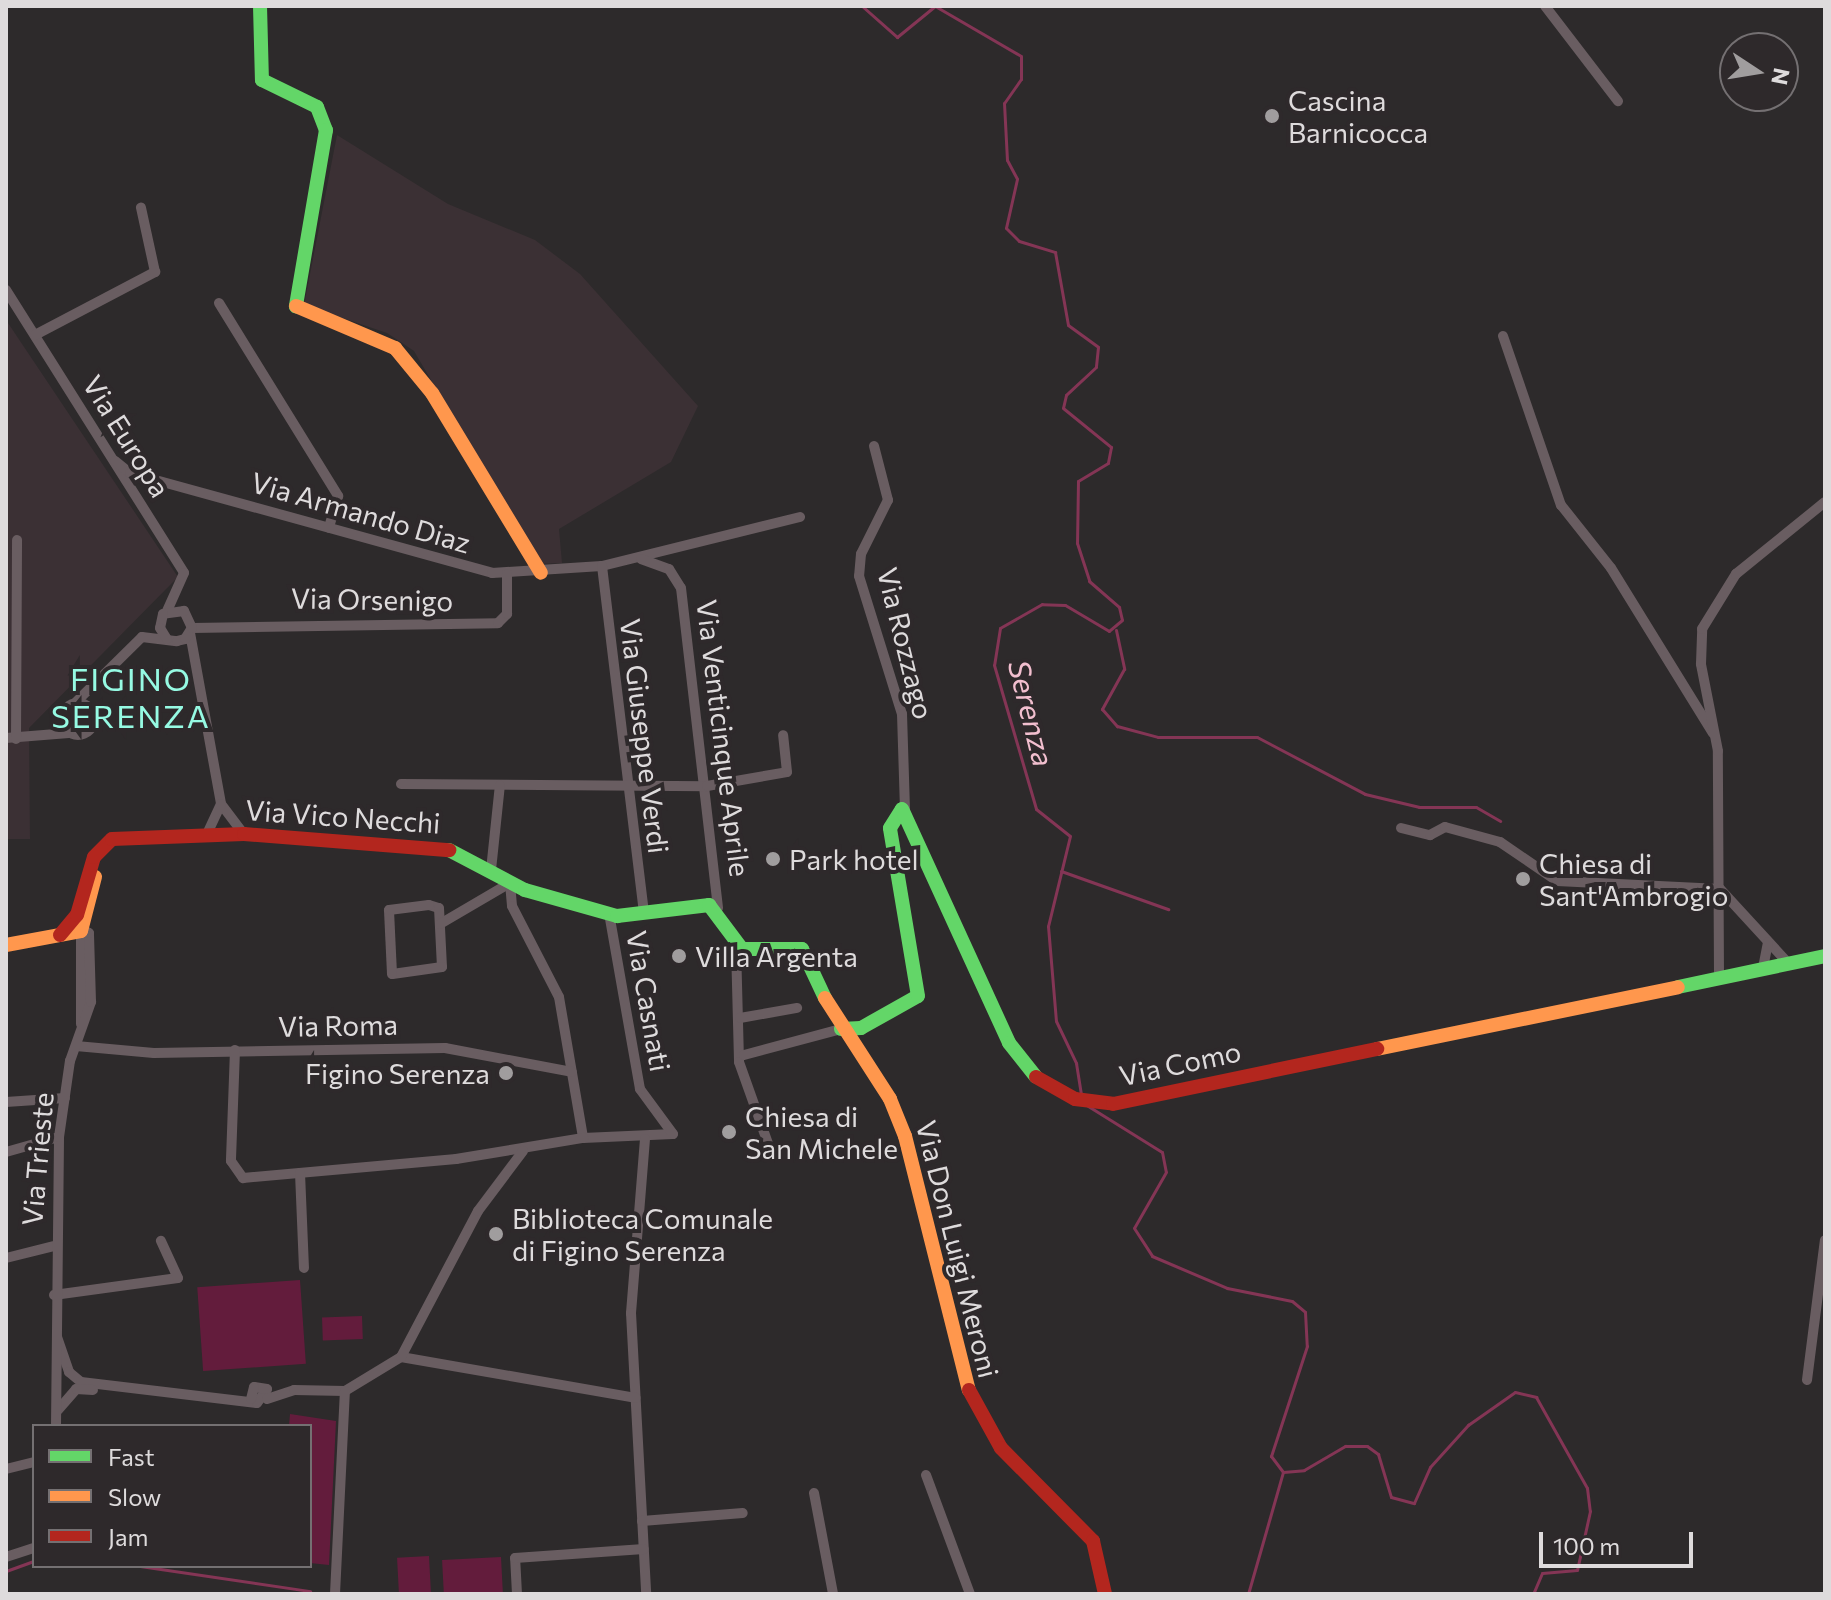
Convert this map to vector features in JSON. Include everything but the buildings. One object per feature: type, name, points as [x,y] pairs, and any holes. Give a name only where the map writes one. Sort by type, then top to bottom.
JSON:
[{"type":"street","points":[[260,6],[262,80],[317,107],[326,130],[296,309],[395,348],[432,393],[541,573]]},
{"type":"street","points":[[1545,6],[1618,101]]},
{"type":"street","points":[[35,335],[155,272],[141,208]]},
{"type":"street","name":"Via Europa","points":[[6,290],[184,573]]},
{"type":"street","points":[[219,303],[338,496],[329,528]]},
{"type":"street","points":[[1503,336],[1561,505],[1611,568],[1716,739]]},
{"type":"street","name":"Via Rozzago","points":[[874,446],[888,500],[861,554],[859,576],[902,714],[905,809]]},
{"type":"street","name":"Via Armando Diaz","points":[[115,461],[161,481],[507,574],[602,566],[800,517]]},
{"type":"street","points":[[138,498],[161,481]]},
{"type":"street","points":[[1719,975],[1716,739],[1701,664],[1707,615],[1769,541],[1825,502]]},
{"type":"street","points":[[17,540],[11,738],[42,739],[88,731],[95,684]]},
{"type":"street","points":[[674,550],[681,588]]},
{"type":"street","name":"Via Venticinque Aprile","points":[[631,558],[669,569],[681,588],[707,786],[718,908]]},
{"type":"street","name":"Via Giuseppe Verdi","points":[[602,566],[644,912]]},
{"type":"street","points":[[42,739],[160,621],[184,573]]},
{"type":"street","points":[[184,573],[187,613],[200,669],[221,804],[244,834]]},
{"type":"street","name":"Via Orsenigo","points":[[191,631],[215,623],[498,623],[507,614],[507,574]]},
{"type":"street","points":[[167,611],[187,613],[215,623]]},
{"type":"street","points":[[160,621],[167,639]]},
{"type":"street","points":[[179,641],[191,631]]},
{"type":"street","points":[[142,637],[179,641],[200,669]]},
{"type":"street","points":[[75,703],[91,710]]},
{"type":"street","points":[[62,717],[69,733]]},
{"type":"street","points":[[401,784],[707,786],[787,772],[783,735]]},
{"type":"street","points":[[491,870],[500,785]]},
{"type":"street","points":[[206,836],[221,804]]},
{"type":"street","points":[[744,1055],[841,1029],[861,1028],[918,996],[890,828],[895,811],[905,809]]},
{"type":"street","name":"Via Como","points":[[905,809],[1009,1043],[1038,1079],[1075,1099],[1113,1104],[1719,975],[1825,956]]},
{"type":"street","points":[[1401,828],[1430,835],[1445,827],[1500,842],[1557,881],[1720,889],[1789,964]]},
{"type":"street","name":"Via Vico Necchi","points":[[75,929],[84,887],[105,844],[142,838],[244,834],[446,848],[510,883],[609,914],[718,908]]},
{"type":"street","name":"Via Vico Necchi","points":[[75,929],[102,862],[142,838]]},
{"type":"street","points":[[440,924],[510,883],[512,906],[559,997],[583,1138]]},
{"type":"street","points":[[429,905],[439,908],[440,924],[436,974],[392,974],[389,910],[429,905]]},
{"type":"street","points":[[718,908],[736,946],[749,1097],[770,1149]]},
{"type":"street","name":"Via Casnati","points":[[609,914],[640,1089],[673,1134],[645,1139]]},
{"type":"street","points":[[6,945],[75,929]]},
{"type":"street","name":"Via Trieste","points":[[56,1423],[54,1246],[59,1137],[79,1038],[75,929]]},
{"type":"street","points":[[1763,968],[1768,942]]},
{"type":"street","name":"Via Don Luigi Meroni","points":[[736,946],[806,951],[841,1029],[890,1099],[905,1136],[957,1366],[974,1410],[1001,1448],[1093,1541],[1105,1594]]},
{"type":"street","points":[[740,1018],[797,1008]]},
{"type":"street","name":"Via Roma","points":[[79,1038],[101,1053],[445,1048],[572,1072]]},
{"type":"street","points":[[235,1050],[233,1169],[243,1178],[523,1151],[583,1138],[645,1139],[631,1313],[646,1594]]},
{"type":"street","points":[[6,1102],[65,1098]]},
{"type":"street","points":[[6,1152],[59,1137]]},
{"type":"street","points":[[56,1423],[62,1397],[76,1389],[228,1402],[294,1390],[345,1391],[401,1357],[478,1211],[523,1151]]},
{"type":"street","points":[[300,1173],[304,1268]]},
{"type":"street","points":[[1807,1380],[1825,1240]]},
{"type":"street","points":[[54,1295],[178,1278],[161,1241]]},
{"type":"street","points":[[6,1258],[54,1246]]},
{"type":"street","points":[[54,1320],[69,1372],[110,1391]]},
{"type":"street","points":[[401,1357],[635,1398]]},
{"type":"street","points":[[335,1594],[345,1391]]},
{"type":"street","points":[[6,1469],[32,1462]]},
{"type":"street","points":[[926,1475],[970,1594]]},
{"type":"street","points":[[814,1493],[833,1594]]},
{"type":"street","points":[[642,1521],[743,1513]]},
{"type":"street","points":[[6,1557],[32,1549]]},
{"type":"street","points":[[517,1594],[515,1558],[644,1549]]},
{"type":"shaded area","points":[[337,135],[448,204],[535,240],[580,274],[698,406],[671,462],[559,529],[562,563],[539,564],[414,351],[387,333],[304,305]]},
{"type":"shaded area","points":[[6,320],[178,577],[29,728],[30,839],[6,839]]},
{"type":"shaded area","points":[[300,1280],[306,1364],[203,1371],[197,1287]]},
{"type":"shaded area","points":[[362,1316],[363,1339],[323,1340],[322,1317]]},
{"type":"shaded area","points":[[290,1414],[336,1421],[329,1565],[312,1563],[312,1424],[289,1424]]},
{"type":"shaded area","points":[[429,1556],[431,1594],[399,1594],[397,1558]]},
{"type":"shaded area","points":[[501,1557],[503,1594],[444,1594],[442,1560]]},
{"type":"waterway","name":"Serenza","points":[[862,6],[897,37],[935,6],[1021,56],[1021,79],[1004,103],[1007,160],[1017,179],[1006,228],[1019,241],[1055,252],[1068,325],[1098,347],[1096,367],[1066,395],[1063,408],[1111,447],[1108,463],[1078,481],[1077,543],[1089,581],[1119,607],[1122,620],[1109,631],[1065,605],[1042,604],[1000,628],[994,665],[1036,809],[1070,836],[1048,926],[1056,1021],[1076,1063],[1081,1096]]},
{"type":"waterway","points":[[1116,630],[1124,669],[1102,709],[1117,726],[1158,737],[1257,737],[1365,794],[1419,807],[1476,807],[1500,821]]},
{"type":"waterway","points":[[1061,871],[1168,909]]},
{"type":"waterway","name":"Serenza","points":[[1088,1106],[1162,1152],[1166,1172],[1134,1228],[1152,1256],[1227,1288],[1292,1301],[1305,1312],[1307,1346],[1271,1456],[1283,1472],[1304,1470],[1345,1446],[1367,1446],[1378,1454],[1391,1497],[1414,1503],[1430,1467],[1468,1425],[1515,1392],[1536,1397],[1587,1488],[1590,1511],[1577,1570],[1542,1573],[1533,1594]]},
{"type":"waterway","points":[[1248,1594],[1283,1472]]},
{"type":"waterway","points":[[6,1571],[32,1562]]},
{"type":"waterway","points":[[154,1568],[310,1591]]},
{"type":"traffic: fast","points":[[260,6],[262,80],[317,107],[326,130],[296,306]]},
{"type":"traffic: fast","points":[[841,1029],[861,1028],[918,996],[890,828],[902,809],[1009,1043],[1036,1077]]},
{"type":"traffic: fast","points":[[449,850],[525,890],[617,916],[709,905],[742,949],[802,949],[825,998]]},
{"type":"traffic: fast","points":[[1678,987],[1825,956]]},
{"type":"traffic: slow","points":[[296,306],[395,348],[432,393],[541,573]]},
{"type":"traffic: slow","points":[[6,945],[81,931],[95,877]]},
{"type":"traffic: slow","points":[[1377,1049],[1678,987]]},
{"type":"traffic: slow","points":[[825,998],[890,1099],[905,1136],[969,1390]]},
{"type":"traffic: jam","points":[[60,935],[77,915],[94,857],[112,839],[244,834],[449,850]]},
{"type":"traffic: jam","points":[[1036,1077],[1075,1099],[1113,1104],[1377,1049]]},
{"type":"traffic: jam","points":[[969,1390],[1001,1448],[1093,1541],[1105,1594]]},
{"type":"place","name":"Cascina Barnicocca","points":[[1272,116]]},
{"type":"place","name":"Park hotel","points":[[773,859]]},
{"type":"place","name":"Chiesa di Sant'Ambrogio","points":[[1523,879]]},
{"type":"place","name":"Villa Argenta","points":[[679,956]]},
{"type":"place","name":"Figino Serenza","points":[[506,1073]]},
{"type":"place","name":"Chiesa di San Michele","points":[[729,1132]]},
{"type":"place","name":"Biblioteca Comunale di Figino Serenza","points":[[496,1234]]},
{"type":"district","name":"FIGINO SERENZA","points":[[131,698]]}]
